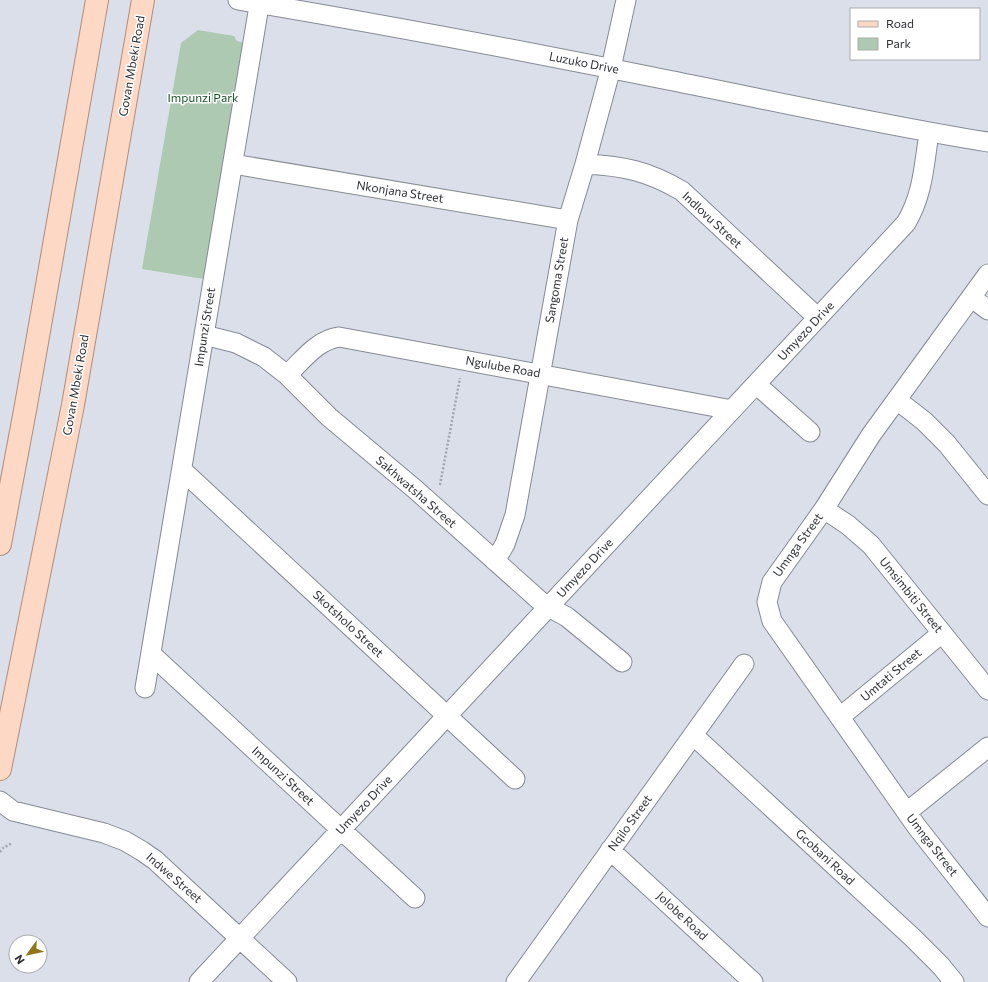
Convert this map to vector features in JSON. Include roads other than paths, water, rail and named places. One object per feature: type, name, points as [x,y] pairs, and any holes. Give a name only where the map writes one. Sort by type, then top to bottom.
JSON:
[{"type":"main road","points":[[0,544],[28,397],[97,0]]},
{"type":"main road","name":"Govan Mbeki Road","points":[[0,769],[73,406],[143,0]]},
{"type":"street","name":"Luzuko Drive","points":[[238,0],[260,2],[611,68],[929,133],[988,142]]},
{"type":"street","name":"Sangoma Street","points":[[495,561],[505,544],[515,515],[568,220],[611,68],[626,0]]},
{"type":"street","name":"Impunzi Street","points":[[145,688],[260,2]]},
{"type":"street","name":"Umyezo Drive","points":[[200,982],[906,223],[914,211],[919,196],[929,133]]},
{"type":"street","name":"Nkonjana Street","points":[[233,164],[568,220]]},
{"type":"street","name":"Indlovu Street","points":[[585,164],[611,165],[646,173],[664,180],[682,191],[818,318]]},
{"type":"street","name":"Umnga Street","points":[[988,274],[871,435],[824,509],[772,582],[767,602],[772,621],[907,812],[988,917]]},
{"type":"street","points":[[972,298],[988,310]]},
{"type":"street","name":"Sakhwatsha Street","points":[[204,335],[236,343],[264,357],[287,375],[329,417],[436,508],[548,608],[567,617],[622,662]]},
{"type":"street","name":"Ngulube Road","points":[[287,375],[324,341],[339,336],[732,410]]},
{"type":"street","points":[[756,384],[810,432]]},
{"type":"street","points":[[897,400],[924,421],[947,444],[988,495]]},
{"type":"street","name":"Skotsholo Street","points":[[182,470],[515,779]]},
{"type":"street","name":"Umsimbiti Street","points":[[824,509],[848,525],[871,545],[988,690]]},
{"type":"street","name":"Umtati Street","points":[[840,717],[942,633]]},
{"type":"street","name":"Impunzi Street","points":[[151,654],[415,898]]},
{"type":"street","name":"Nqilo Street","points":[[517,981],[744,664]]},
{"type":"street","name":"Gcobani Road","points":[[693,735],[912,937],[941,966],[954,982]]},
{"type":"street","points":[[907,812],[988,747]]},
{"type":"street","name":"Indwe Street","points":[[4,809],[104,833],[125,841],[142,850],[155,860],[287,982]]},
{"type":"street","name":"Jolobe Road","points":[[610,850],[754,982]]},
{"type":"park label","name":"Impunzi Park","points":[[203,98]]}]
